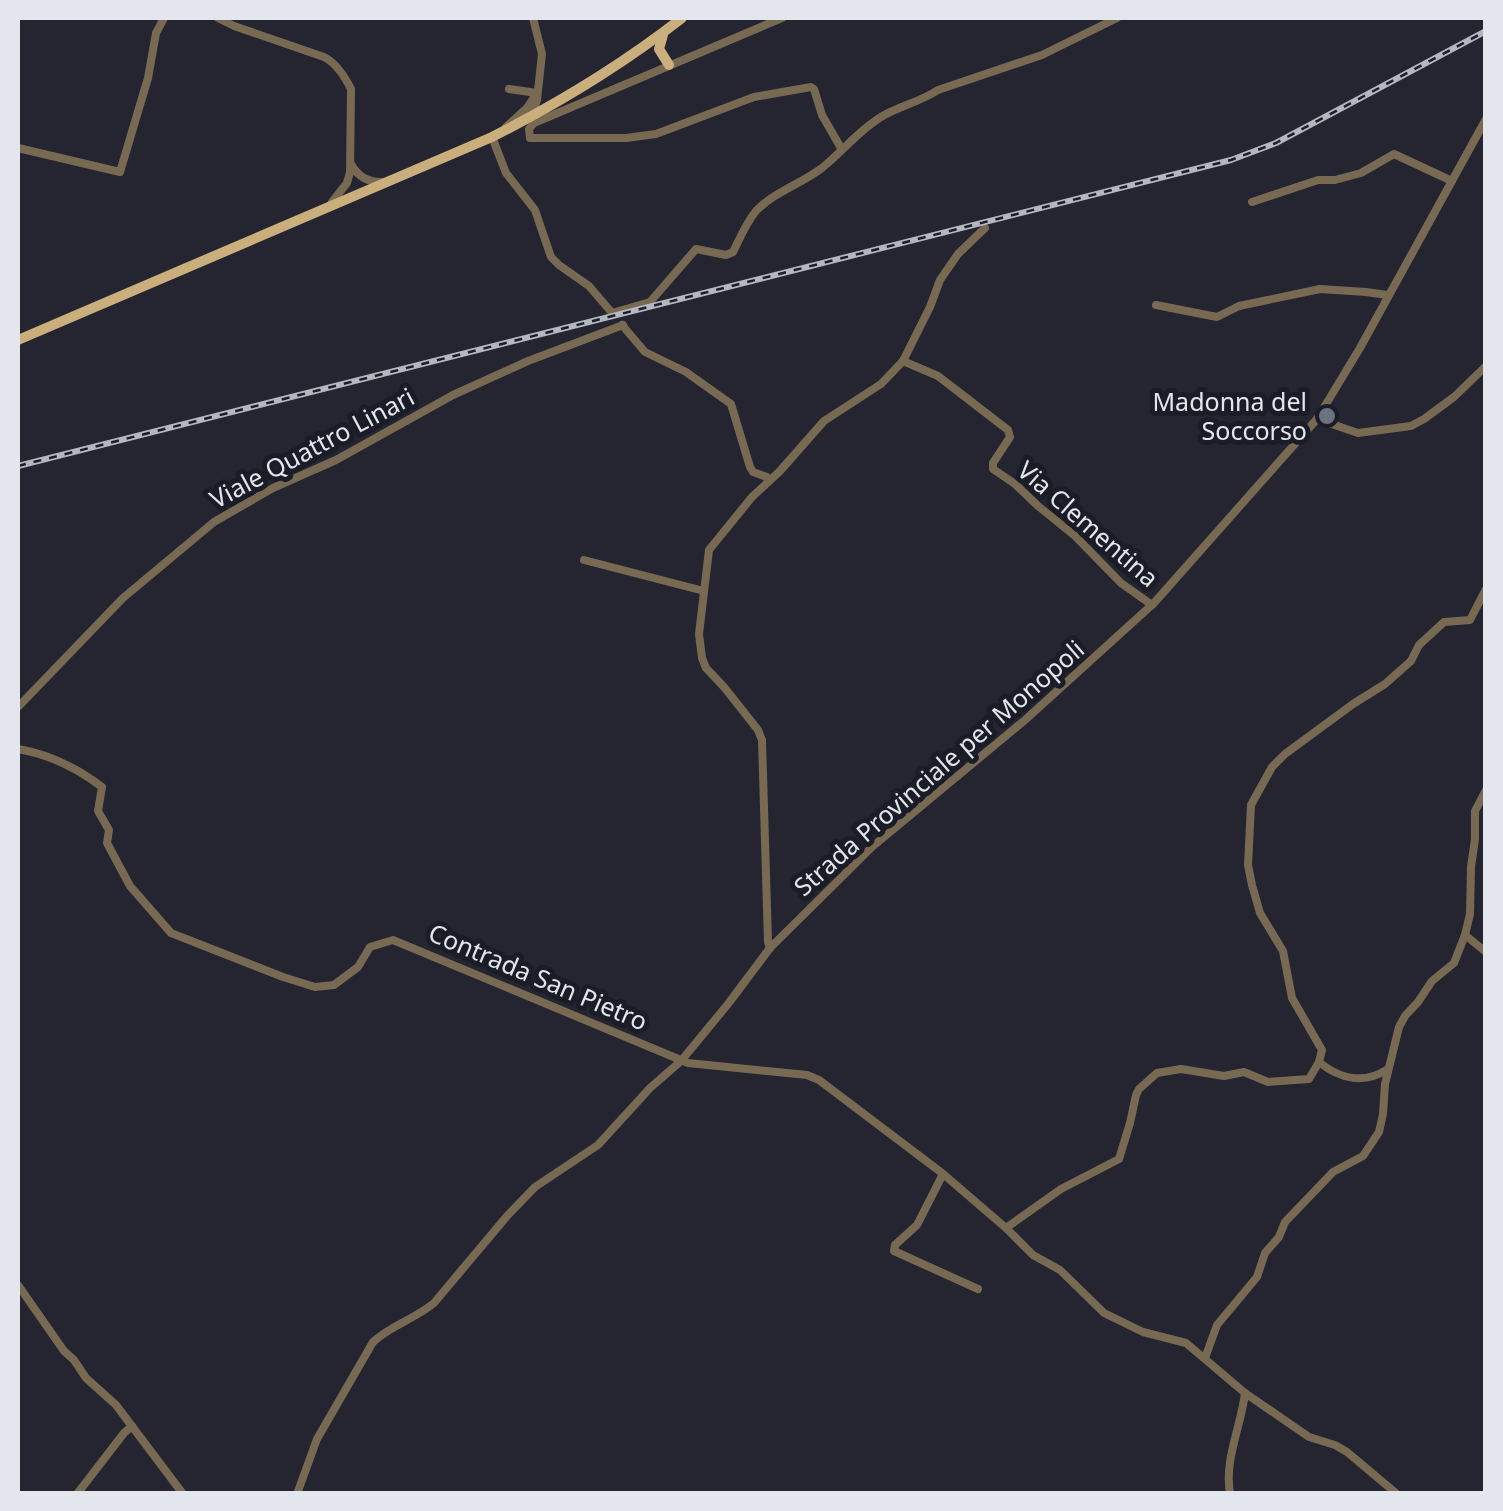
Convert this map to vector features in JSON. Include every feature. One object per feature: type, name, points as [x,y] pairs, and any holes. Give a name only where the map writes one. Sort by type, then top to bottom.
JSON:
[{"type":"main road","points":[[18,340],[496,135],[636,52],[682,18]]},
{"type":"main road","points":[[666,66],[659,48],[668,28]]},
{"type":"main road","points":[[636,52],[654,50],[666,66]]},
{"type":"street","points":[[18,148],[120,172],[148,78],[156,33],[164,18]]},
{"type":"street","points":[[218,18],[332,62],[351,89],[349,151],[351,189],[356,197]]},
{"type":"street","points":[[529,112],[538,100],[542,54],[533,18]]},
{"type":"street","points":[[782,18],[534,122],[529,129],[530,138],[634,138],[656,134],[754,97],[811,87],[841,148]]},
{"type":"street","points":[[612,313],[647,304],[696,249],[733,252],[758,210],[820,170],[880,118],[938,90],[1042,55],[1117,18]]},
{"type":"street","points":[[509,88],[537,94],[547,102],[558,101]]},
{"type":"street","name":"Strada Provinciale per Monopoli","points":[[297,1494],[317,1439],[373,1342],[434,1303],[535,1188],[598,1145],[681,1060],[770,948],[872,846],[1025,720],[1152,605],[1316,418],[1360,348],[1486,119]]},
{"type":"street","points":[[496,135],[506,172],[538,215],[551,256],[590,286],[644,352],[686,372],[731,404],[750,467],[768,482]]},
{"type":"street","points":[[1252,202],[1318,180],[1335,180],[1361,172],[1394,154],[1452,180]]},
{"type":"street","points":[[351,169],[370,181],[390,182]]},
{"type":"street","points":[[320,211],[338,196],[351,169]]},
{"type":"street","points":[[770,948],[762,740],[704,664],[699,638],[711,546],[829,416],[881,384],[903,361],[944,274],[985,228]]},
{"type":"street","points":[[1156,305],[1220,317],[1239,306],[1320,289],[1387,296]]},
{"type":"street","name":"Viale Quattro Linari","points":[[18,707],[123,598],[214,522],[453,395],[623,325]]},
{"type":"street","name":"Via Clementina","points":[[903,361],[933,372],[1008,430],[1010,437],[993,463],[993,470],[1015,484],[1121,583],[1152,605]]},
{"type":"street","points":[[1316,418],[1358,433],[1411,426],[1443,406],[1486,366]]},
{"type":"street","points":[[584,560],[704,591]]},
{"type":"street","points":[[1006,1228],[1061,1189],[1119,1158],[1138,1091],[1157,1073],[1181,1069],[1224,1076],[1244,1072],[1262,1081],[1309,1079],[1322,1050],[1292,998],[1285,957],[1260,913],[1248,865],[1250,805],[1272,767],[1286,754],[1385,684],[1444,622],[1470,620],[1486,589]]},
{"type":"street","name":"Contrada San Pietro","points":[[18,749],[76,770],[102,787],[98,811],[109,830],[107,843],[130,886],[176,936],[315,987],[334,984],[358,967],[370,947],[397,940],[681,1060],[713,1067],[807,1074],[819,1080],[944,1174],[1033,1255],[1060,1270],[1110,1316],[1143,1332],[1182,1341],[1244,1392],[1308,1437],[1335,1444],[1397,1494]]},
{"type":"street","points":[[1206,1358],[1217,1325],[1257,1276],[1265,1253],[1279,1237],[1285,1222],[1332,1172],[1363,1156],[1374,1142],[1382,1124],[1388,1068],[1402,1021],[1432,981],[1454,963],[1465,935],[1470,914],[1474,811],[1486,790]]},
{"type":"street","points":[[1465,935],[1486,952]]},
{"type":"street","points":[[1319,1062],[1334,1073],[1364,1078],[1388,1068]]},
{"type":"street","points":[[944,1174],[918,1225],[894,1251],[978,1289]]},
{"type":"street","points":[[18,1285],[64,1351],[112,1401],[183,1494]]},
{"type":"street","points":[[1230,1494],[1228,1467],[1244,1392]]},
{"type":"street","points":[[77,1494],[132,1426]]},
{"type":"railway","points":[[18,466],[1231,160],[1276,143],[1486,31]]},
{"type":"place","name":"Madonna del Soccorso","points":[[1327,416]]}]
